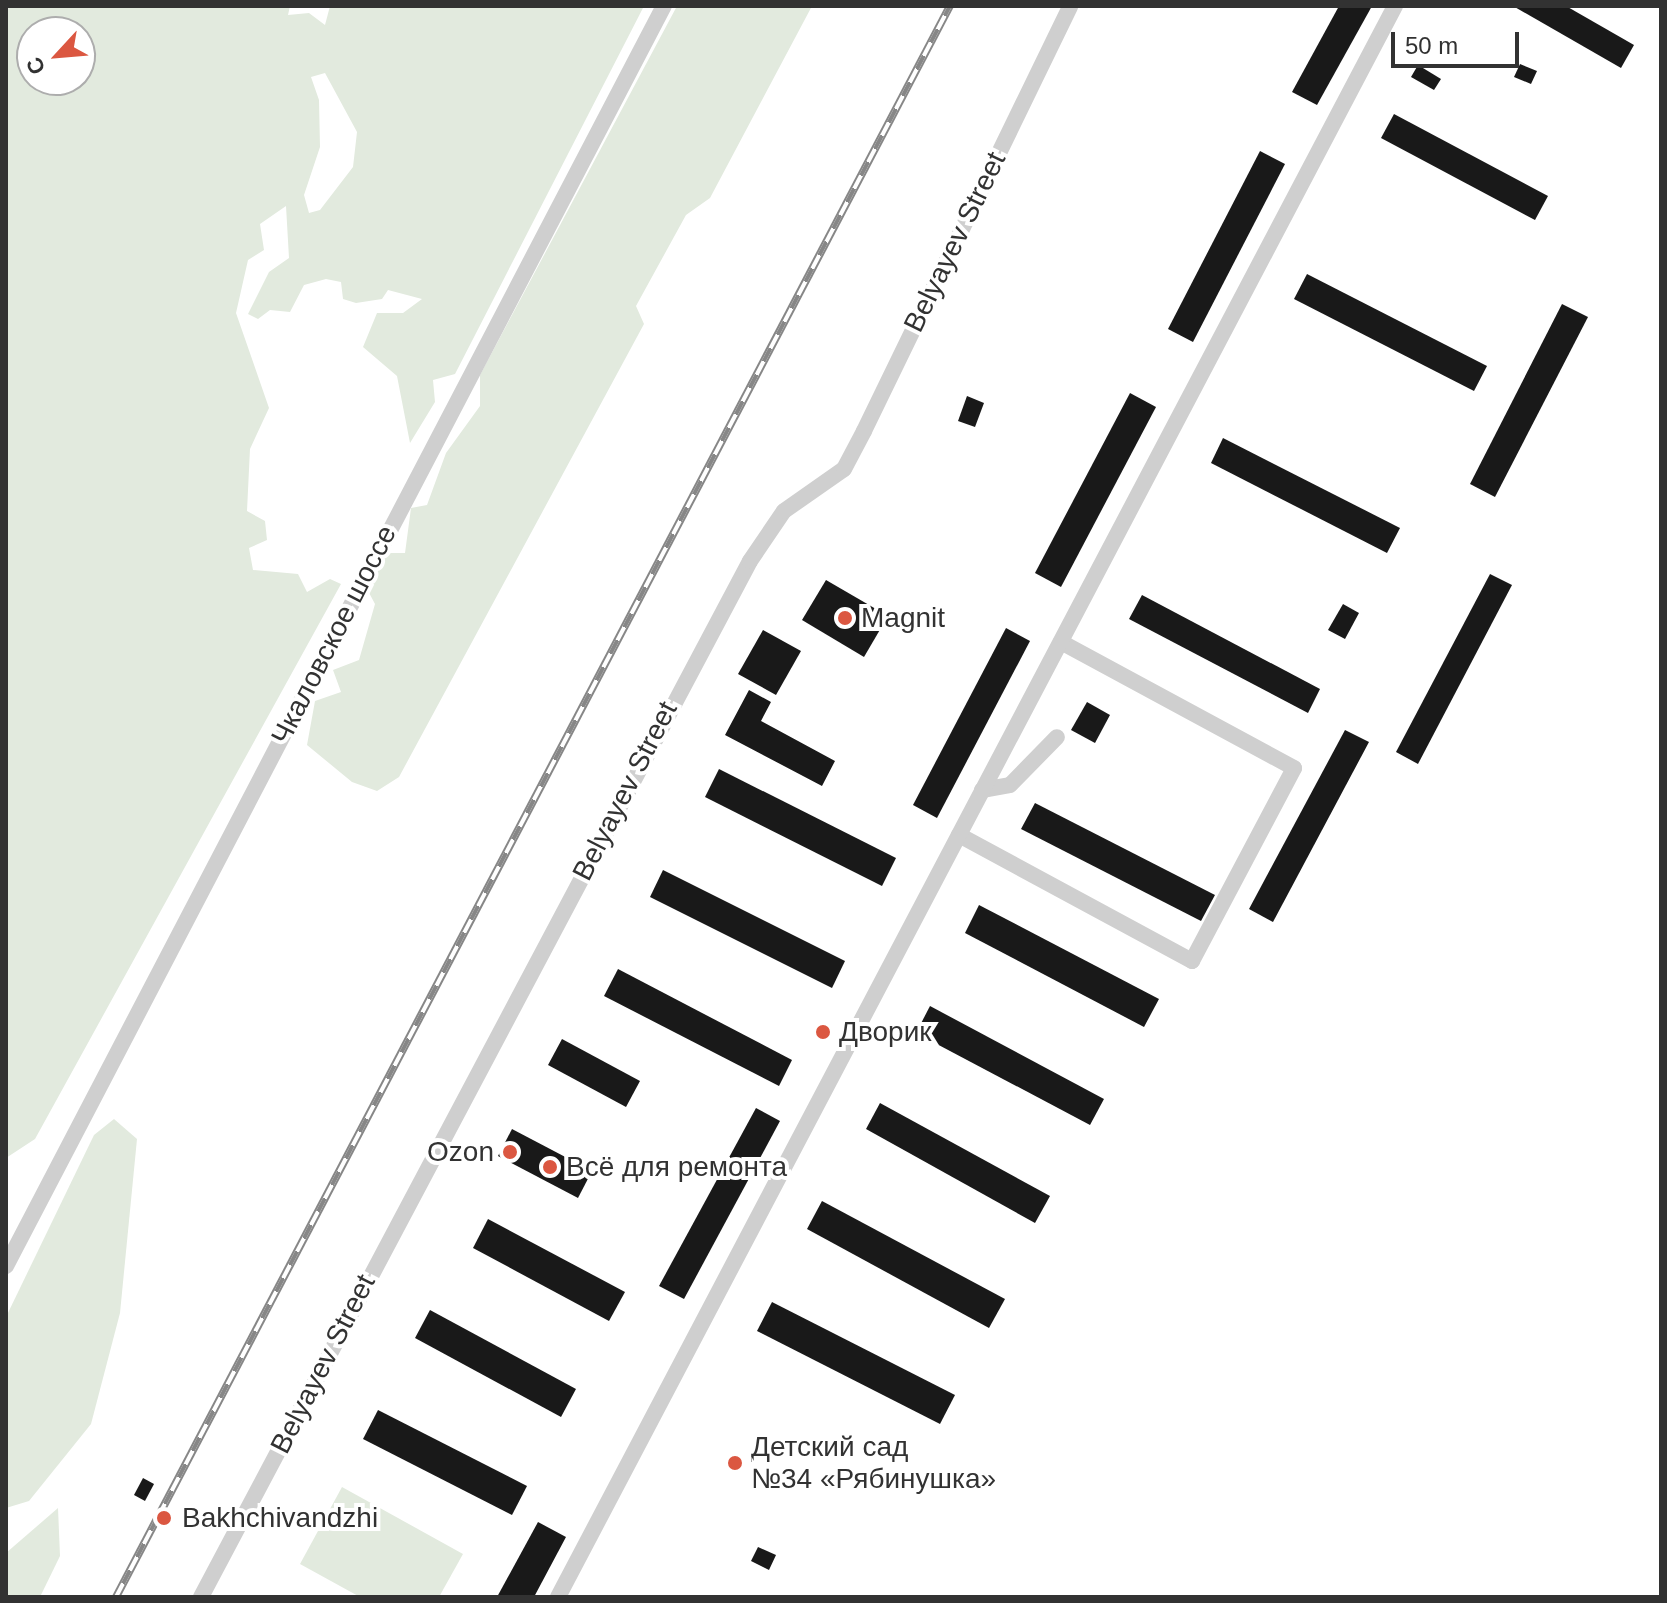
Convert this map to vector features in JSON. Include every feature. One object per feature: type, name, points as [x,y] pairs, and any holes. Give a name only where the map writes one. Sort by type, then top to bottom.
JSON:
[{"type":"street","name":"Чкаловское шоссе","points":[[6,1266],[664,6]]},
{"type":"street","name":"Belyayev Street","points":[[201,1597],[702,645],[784,511],[809,498],[844,469],[1070,6]]},
{"type":"street","points":[[558,1597],[1395,6]]},
{"type":"street","points":[[959,835],[1192,961],[1294,768],[1061,642]]},
{"type":"street","points":[[982,790],[1010,785],[1057,737]]},
{"type":"shaded area","points":[[6,6],[290,6],[288,15],[309,13],[325,25],[330,6],[644,6],[455,374],[433,380],[435,402],[410,443],[397,376],[363,347],[377,313],[403,313],[422,299],[388,290],[382,299],[356,303],[343,299],[341,282],[326,279],[304,285],[290,312],[270,310],[258,319],[248,314],[269,272],[289,258],[286,206],[260,224],[264,250],[248,260],[236,313],[269,408],[250,449],[247,511],[265,521],[267,540],[249,548],[253,570],[298,574],[307,592],[330,579],[341,584],[35,1139],[6,1158]],"holes":[[[325,73],[357,132],[353,167],[320,210],[309,213],[304,195],[320,147],[319,100],[311,77]]]},
{"type":"shaded area","points":[[677,6],[812,6],[710,198],[686,215],[636,306],[644,324],[399,777],[377,791],[352,782],[307,745],[315,701],[341,692],[333,670],[359,660],[375,604],[367,589],[387,553],[405,553],[411,508],[427,505],[446,453],[480,406],[480,375]]},
{"type":"shaded area","points":[[114,1119],[137,1139],[120,1313],[91,1424],[29,1501],[6,1508],[6,1317],[94,1135]]},
{"type":"shaded area","points":[[342,1487],[463,1554],[439,1597],[360,1597],[300,1564]]},
{"type":"shaded area","points":[[58,1508],[60,1556],[40,1597],[6,1597],[6,1553]]},
{"type":"building","points":[[1339,6],[1372,6],[1317,105],[1292,92]]},
{"type":"building","points":[[1513,6],[1566,6],[1634,45],[1621,68]]},
{"type":"building","points":[[1520,64],[1537,71],[1531,84],[1514,77]]},
{"type":"building","points":[[1418,65],[1441,79],[1434,90],[1411,77]]},
{"type":"building","points":[[1394,114],[1548,196],[1535,220],[1381,138]]},
{"type":"building","points":[[1260,151],[1285,164],[1193,342],[1168,329]]},
{"type":"building","points":[[1307,274],[1487,366],[1474,391],[1294,299]]},
{"type":"building","points":[[1562,304],[1588,317],[1495,497],[1470,484]]},
{"type":"building","points":[[1130,393],[1156,407],[1061,587],[1035,573]]},
{"type":"building","points":[[967,396],[984,403],[975,427],[958,421]]},
{"type":"building","points":[[1223,438],[1400,528],[1387,553],[1211,463]]},
{"type":"building","points":[[1490,574],[1512,585],[1418,764],[1396,752]]},
{"type":"building","name":"Magnit","points":[[826,580],[888,616],[864,657],[802,620]]},
{"type":"building","points":[[1142,595],[1320,689],[1308,713],[1129,619]]},
{"type":"building","points":[[1343,604],[1359,613],[1345,639],[1328,630]]},
{"type":"building","points":[[1006,628],[1030,641],[937,818],[913,805]]},
{"type":"building","points":[[763,630],[801,651],[776,695],[738,674]]},
{"type":"building","points":[[749,690],[771,702],[761,721],[835,761],[822,786],[725,735]]},
{"type":"building","points":[[1087,702],[1110,715],[1095,743],[1071,730]]},
{"type":"building","points":[[1345,730],[1369,742],[1273,922],[1249,909]]},
{"type":"building","points":[[719,769],[896,858],[882,886],[705,797]]},
{"type":"building","points":[[1035,803],[1215,895],[1201,921],[1021,829]]},
{"type":"building","points":[[663,870],[845,961],[832,988],[650,897]]},
{"type":"building","points":[[979,905],[1159,999],[1144,1027],[965,933]]},
{"type":"building","points":[[618,969],[792,1060],[779,1086],[604,996]]},
{"type":"building","points":[[930,1006],[1104,1099],[1090,1125],[916,1033]]},
{"type":"building","points":[[562,1039],[640,1081],[626,1107],[548,1065]]},
{"type":"building","points":[[880,1103],[1050,1196],[1035,1223],[866,1129]]},
{"type":"building","points":[[756,1108],[780,1121],[684,1299],[659,1286]]},
{"type":"building","points":[[512,1129],[592,1171],[578,1198],[498,1156]]},
{"type":"building","points":[[822,1201],[1005,1299],[989,1328],[807,1229]]},
{"type":"building","points":[[488,1219],[625,1292],[609,1321],[473,1248]]},
{"type":"building","points":[[772,1302],[955,1395],[940,1424],[757,1331]]},
{"type":"building","points":[[430,1310],[576,1389],[561,1417],[415,1338]]},
{"type":"building","points":[[378,1410],[527,1486],[512,1515],[363,1439]]},
{"type":"building","points":[[143,1478],[154,1484],[145,1501],[134,1495]]},
{"type":"building","points":[[538,1522],[566,1537],[534,1597],[497,1597]]},
{"type":"building","points":[[758,1547],[776,1555],[769,1570],[751,1561]]},
{"type":"railway","points":[[116,1597],[950,6]]},
{"type":"place","name":"Magnit","points":[[845,618]]},
{"type":"place","name":"Дворик","points":[[823,1032]]},
{"type":"place","name":"Ozon","points":[[510,1152]]},
{"type":"place","name":"Всё для ремонта","points":[[550,1167]]},
{"type":"place","name":"Детский сад №34 «Рябинушка»","points":[[735,1463]]},
{"type":"place","name":"Bakhchivandzhi","points":[[164,1518]]}]
